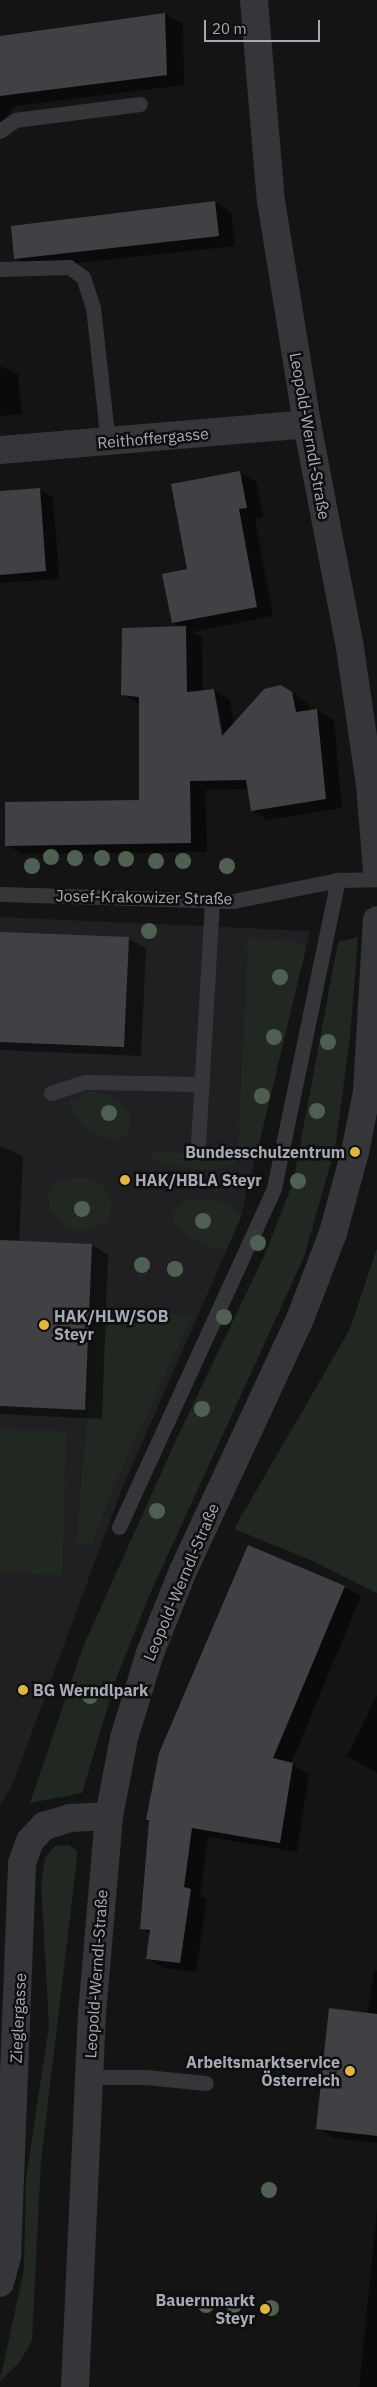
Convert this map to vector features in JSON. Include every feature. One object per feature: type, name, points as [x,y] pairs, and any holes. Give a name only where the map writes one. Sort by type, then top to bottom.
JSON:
[{"type":"street","name":"Leopold-Werndl-Straße","points":[[254,0],[271,201],[306,424],[350,648],[370,785],[377,870]]},
{"type":"street","name":"Reithoffergasse","points":[[0,450],[306,424]]},
{"type":"street","name":"Leopold-Werndl-Straße","points":[[75,2387],[89,2077],[109,1816],[124,1738],[150,1653],[183,1571],[300,1319],[333,1233],[355,1152],[367,1092],[377,920]]},
{"type":"street","name":"Zieglergasse","points":[[0,2283],[7,2256],[22,1863],[30,1841],[44,1826],[70,1818],[109,1816]]},
{"type":"lane","points":[[0,131],[15,120],[140,104]]},
{"type":"lane","points":[[0,269],[68,267],[83,277],[92,307],[108,442]]},
{"type":"lane","points":[[119,1527],[274,1188],[338,880]]},
{"type":"lane","name":"Josef-Krakowizer Straße","points":[[0,894],[233,901],[338,880],[377,880]]},
{"type":"lane","points":[[198,1144],[212,901]]},
{"type":"lane","points":[[51,1093],[85,1082],[201,1084]]},
{"type":"lane","points":[[89,2077],[146,2077],[206,2083]]},
{"type":"shaded area","name":"HAK/HBLA Steyr","points":[[0,917],[310,931],[241,1217],[121,1491],[12,1786],[0,1805]]},
{"type":"shaded area","points":[[248,937],[299,943],[306,948],[259,1144],[240,1160],[224,1168],[202,1170],[168,1165],[154,1159],[148,1151],[238,1156]]},
{"type":"shaded area","points":[[358,937],[350,1038],[335,1148],[304,1257],[150,1594],[117,1676],[82,1793],[30,1803],[83,1647],[176,1440],[264,1256],[293,1183],[338,942]]},
{"type":"shaded area","points":[[88,1091],[107,1094],[120,1101],[130,1115],[129,1133],[120,1138],[103,1137],[86,1129],[72,1113],[70,1102]]},
{"type":"shaded area","points":[[69,1178],[88,1178],[101,1184],[111,1197],[111,1212],[105,1222],[92,1229],[77,1231],[63,1225],[50,1209],[48,1197],[54,1184]]},
{"type":"shaded area","points":[[186,1200],[220,1201],[234,1207],[241,1217],[227,1249],[215,1249],[193,1240],[176,1227],[172,1216],[176,1208]]},
{"type":"shaded area","points":[[377,1248],[377,1593],[311,1560],[234,1529],[350,1329]]},
{"type":"shaded area","points":[[97,1305],[192,1316],[113,1488],[92,1545],[76,1545]]},
{"type":"shaded area","points":[[0,1430],[66,1431],[62,1575],[0,1573]]},
{"type":"shaded area","points":[[69,1845],[77,1851],[77,1859],[41,2161],[32,2340],[20,2362],[0,2381],[24,2269],[26,2178],[49,2026],[41,1883],[45,1858],[55,1846]]},
{"type":"building","points":[[165,13],[167,75],[0,96],[0,36]]},
{"type":"building","points":[[215,201],[219,236],[14,259],[11,226]]},
{"type":"building","points":[[240,471],[247,508],[239,509],[257,607],[172,623],[162,574],[187,569],[171,484]]},
{"type":"building","points":[[40,488],[46,571],[0,575],[0,491]]},
{"type":"building","points":[[186,626],[187,692],[214,689],[222,736],[264,689],[281,685],[292,692],[296,712],[317,709],[326,799],[251,811],[246,780],[190,781],[191,843],[5,846],[5,802],[139,800],[139,697],[121,695],[122,628]]},
{"type":"building","points":[[0,932],[129,937],[124,1047],[0,1042]]},
{"type":"building","name":"HAK/HLW/SOB Steyr","points":[[0,1240],[92,1244],[85,1410],[0,1406]]},
{"type":"building","points":[[248,1545],[345,1586],[273,1758],[293,1763],[280,1843],[192,1828],[184,1887],[191,1889],[180,1963],[146,1959],[150,1930],[140,1929],[149,1820],[146,1820],[159,1753]]},
{"type":"building","name":"Arbeitsmarktservice Österreich","points":[[329,2008],[377,2014],[377,2136],[316,2129]]},
{"type":"place","name":"Bundesschulzentrum","points":[[355,1152]]},
{"type":"place","name":"HAK/HBLA Steyr","points":[[125,1180]]},
{"type":"place","name":"HAK/HLW/SOB Steyr","points":[[44,1325]]},
{"type":"place","name":"BG Werndlpark","points":[[23,1690]]},
{"type":"place","name":"Arbeitsmarktservice Österreich","points":[[350,2071]]},
{"type":"place","name":"Bauernmarkt Steyr","points":[[265,2309]]}]
